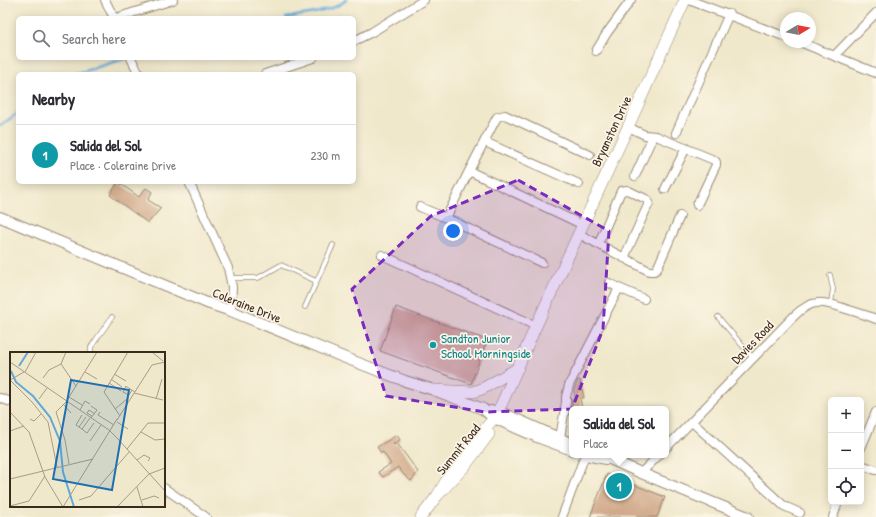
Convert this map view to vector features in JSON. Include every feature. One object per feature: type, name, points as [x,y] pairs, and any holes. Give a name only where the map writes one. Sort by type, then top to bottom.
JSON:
[{"type":"main road","name":"Bryanston Drive","points":[[497,415],[536,326],[685,0]]},
{"type":"main road","name":"Bryanston Drive","points":[[497,415],[526,366],[561,273]]},
{"type":"main road","points":[[434,390],[473,392],[482,389],[518,368]]},
{"type":"main road","name":"Summit Road","points":[[421,517],[437,496],[465,466],[497,415]]},
{"type":"street","points":[[105,0],[114,16]]},
{"type":"street","points":[[121,16],[173,0]]},
{"type":"street","points":[[356,40],[372,32],[424,0]]},
{"type":"street","points":[[596,51],[631,0]]},
{"type":"street","points":[[689,0],[780,35]]},
{"type":"street","points":[[835,55],[876,13]]},
{"type":"street","points":[[676,133],[729,14]]},
{"type":"street","points":[[816,48],[876,73]]},
{"type":"street","points":[[132,60],[138,72]]},
{"type":"street","points":[[271,72],[307,60]]},
{"type":"street","points":[[446,218],[497,118],[505,115],[590,155]]},
{"type":"street","points":[[628,127],[645,135],[653,136],[686,148],[711,158],[716,162],[697,205]]},
{"type":"street","points":[[635,176],[653,136]]},
{"type":"street","points":[[485,142],[579,184]]},
{"type":"street","points":[[664,189],[686,148]]},
{"type":"street","points":[[469,171],[581,229],[624,258],[650,271],[657,269],[680,216]]},
{"type":"street","points":[[190,184],[224,257],[231,278],[231,311]]},
{"type":"street","points":[[601,238],[621,191],[627,190],[648,200],[649,203],[624,258]]},
{"type":"street","points":[[420,207],[542,263]]},
{"type":"street","name":"Coleraine Drive","points":[[0,217],[207,303],[231,311],[405,381],[434,390],[497,415],[537,437],[568,444]]},
{"type":"street","points":[[382,255],[536,326]]},
{"type":"street","points":[[609,283],[644,299]]},
{"type":"street","points":[[568,444],[566,397],[569,385],[619,288]]},
{"type":"street","name":"Davies Road","points":[[669,445],[799,311],[817,302],[831,303],[876,319]]},
{"type":"street","points":[[0,398],[10,402]]},
{"type":"street","points":[[864,441],[876,412]]},
{"type":"street","points":[[692,422],[784,506],[800,513]]},
{"type":"street","points":[[562,517],[584,458]]},
{"type":"street","points":[[606,458],[748,517]]},
{"type":"street","points":[[641,473],[655,458]]},
{"type":"street","points":[[864,466],[876,470]]},
{"type":"street","points":[[165,489],[206,517]]},
{"type":"street","points":[[833,517],[837,505]]},
{"type":"lane","points":[[305,307],[333,245]]},
{"type":"lane","points":[[231,278],[258,278],[281,266],[316,281]]},
{"type":"lane","points":[[830,275],[833,289],[831,303]]},
{"type":"lane","points":[[91,352],[91,347],[112,317]]},
{"type":"lane","points":[[718,317],[753,358]]},
{"type":"highlighted area","points":[[518,180],[609,231],[603,329],[572,409],[485,412],[386,396],[352,289],[431,216]]},
{"type":"building","points":[[117,184],[121,184],[139,197],[146,188],[152,192],[148,200],[161,208],[148,223],[110,195]]},
{"type":"building","name":"Sandton Junior School Morningside","points":[[396,307],[487,340],[471,384],[380,351]]},
{"type":"building","points":[[578,380],[580,380],[584,398],[580,398],[581,406],[572,406],[572,400],[575,399],[574,390]]},
{"type":"building","points":[[397,435],[400,440],[393,444],[394,445],[397,443],[418,472],[411,481],[398,467],[383,477],[378,472],[391,464],[383,452],[381,453],[377,447]]},
{"type":"building","points":[[607,474],[665,497],[657,517],[590,517]]},
{"type":"waterway","points":[[298,16],[333,8],[346,0]]},
{"type":"waterway","points":[[82,72],[120,60]]},
{"type":"waterway","points":[[0,126],[16,114]]},
{"type":"place","name":"Sandton Junior School Morningside","points":[[433,345]]},
{"type":"place","name":"Salida del Sol","points":[[619,486]]}]
